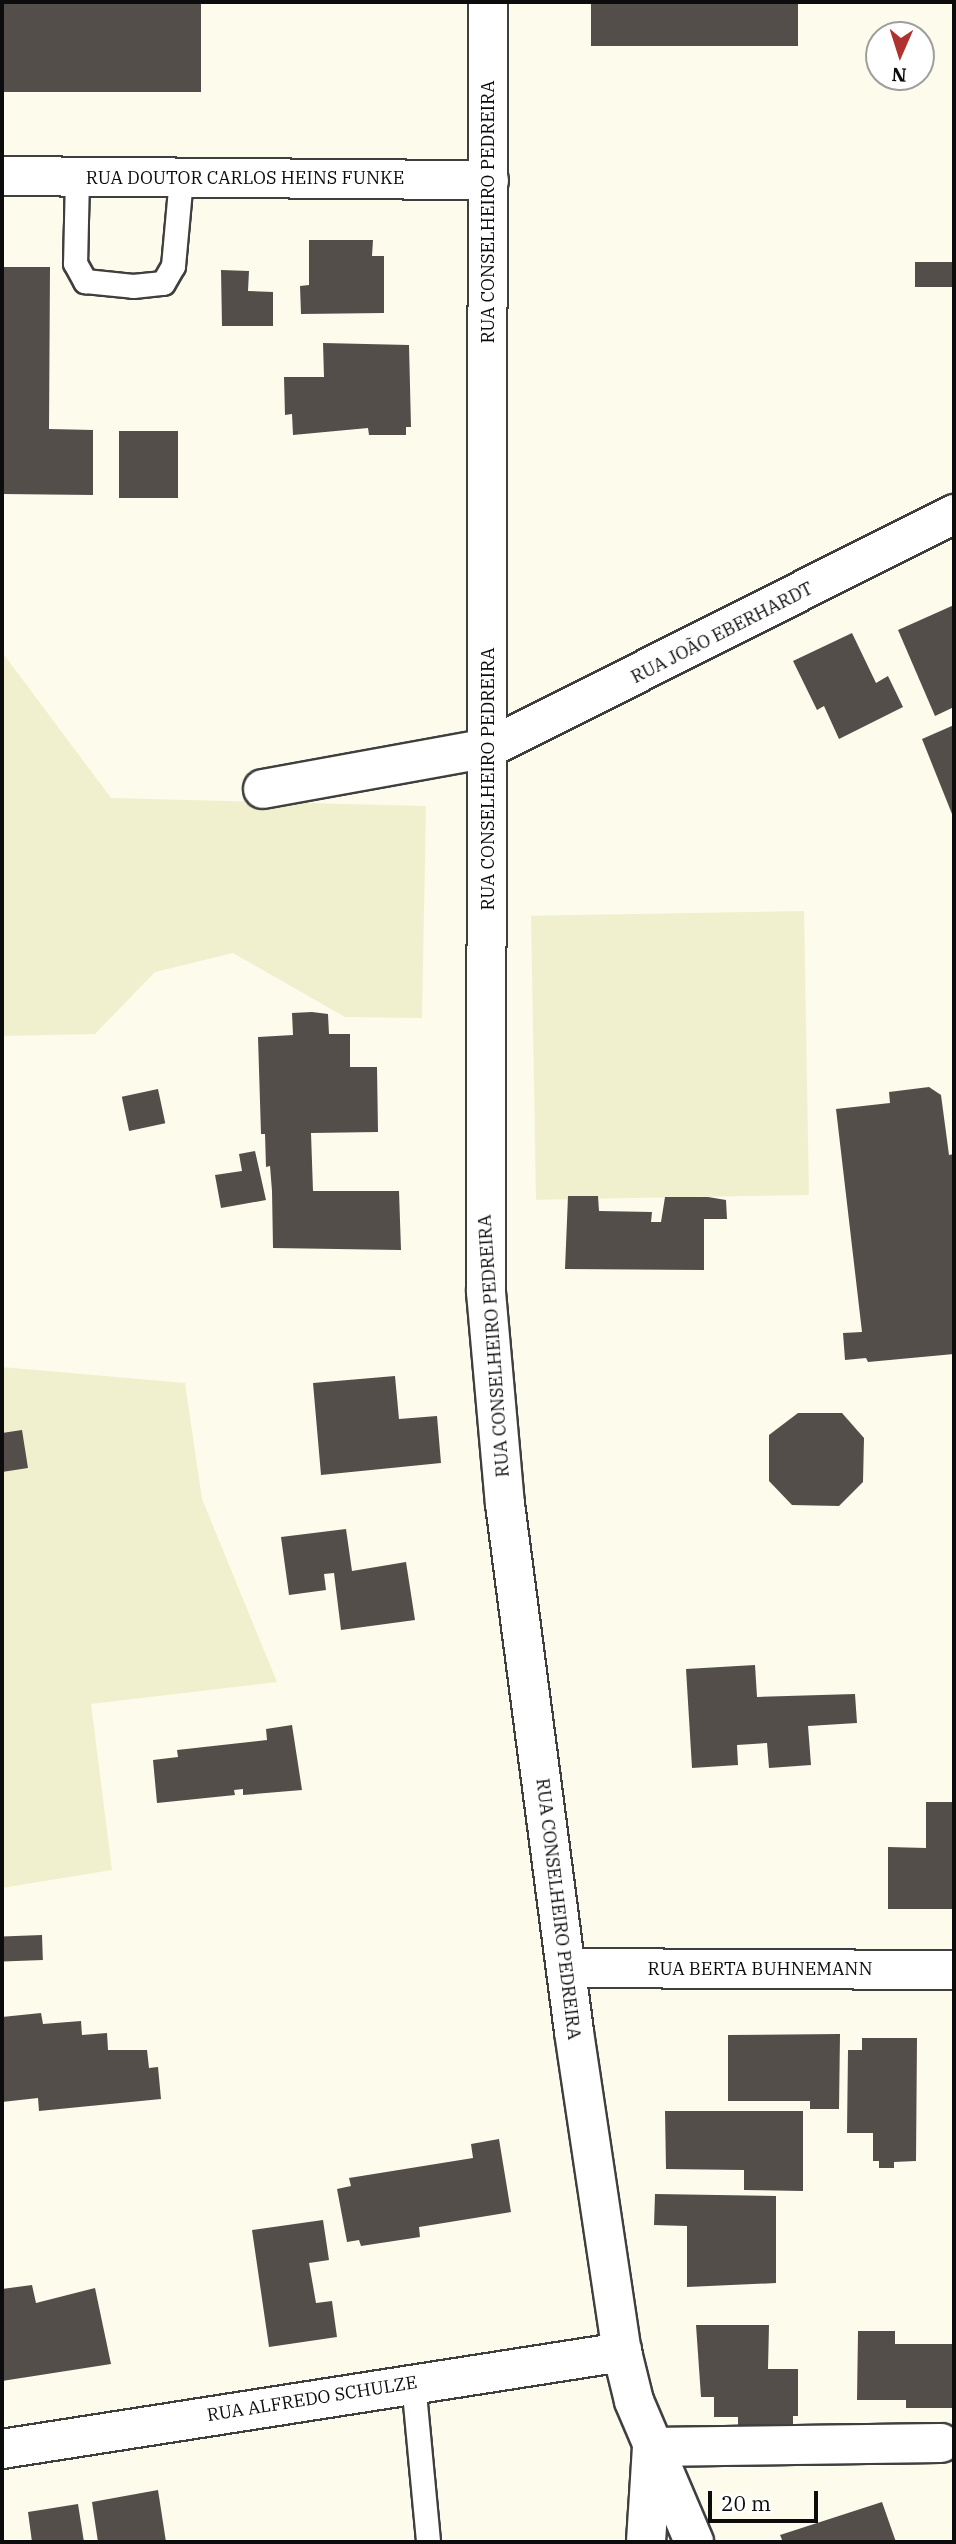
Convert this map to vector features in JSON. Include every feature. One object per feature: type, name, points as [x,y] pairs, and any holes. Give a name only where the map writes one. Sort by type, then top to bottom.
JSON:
[{"type":"street","name":"RUA CONSELHEIRO PEDREIRA","points":[[488,2],[489,748],[483,1171],[486,1292],[505,1504],[566,1968],[622,2352],[634,2401],[694,2542]]},
{"type":"street","name":"RUA DOUTOR CARLOS HEINS FUNKE","points":[[2,176],[488,180]]},
{"type":"street","name":"RUA JOÃO EBERHARDT","points":[[263,789],[489,748],[954,514]]},
{"type":"street","name":"RUA BERTA BUHNEMANN","points":[[566,1968],[954,1970]]},
{"type":"street","name":"RUA ALFREDO SCHULZE","points":[[2,2449],[413,2382],[622,2352]]},
{"type":"street","points":[[646,2542],[652,2447],[940,2443]]},
{"type":"lane","points":[[77,177],[75,263],[85,281],[133,285],[163,283],[173,266],[181,178]]},
{"type":"lane","points":[[413,2382],[428,2542]]},
{"type":"green space","points":[[2,652],[111,798],[426,806],[422,1018],[345,1017],[233,953],[155,972],[95,1034],[2,1036]]},
{"type":"green space","points":[[804,911],[809,1195],[536,1200],[531,916]]},
{"type":"green space","points":[[2,1367],[185,1383],[202,1499],[277,1682],[91,1704],[112,1870],[2,1888]]},
{"type":"building","points":[[2,2],[201,2],[201,92],[2,92]]},
{"type":"building","points":[[591,2],[798,2],[798,46],[591,46]]},
{"type":"building","points":[[309,240],[373,240],[372,256],[384,256],[384,313],[301,314],[300,286],[309,285]]},
{"type":"building","points":[[915,262],[954,262],[954,287],[915,287]]},
{"type":"building","points":[[2,267],[50,267],[49,429],[93,430],[93,495],[2,494]]},
{"type":"building","points":[[221,270],[249,271],[248,291],[273,292],[273,326],[222,326]]},
{"type":"building","points":[[323,343],[409,345],[411,427],[406,427],[406,435],[369,435],[368,428],[293,435],[292,414],[285,415],[284,377],[324,377]]},
{"type":"building","points":[[119,431],[178,431],[178,498],[119,498]]},
{"type":"building","points":[[954,605],[954,707],[935,716],[898,630]]},
{"type":"building","points":[[852,633],[876,683],[888,676],[903,707],[839,739],[824,706],[817,710],[793,661]]},
{"type":"building","points":[[954,725],[954,819],[922,739]]},
{"type":"building","points":[[292,1013],[328,1014],[329,1034],[350,1034],[350,1067],[377,1067],[378,1132],[311,1133],[313,1191],[399,1191],[401,1250],[273,1248],[270,1166],[266,1167],[265,1134],[261,1134],[258,1037],[293,1035]]},
{"type":"building","points":[[929,1087],[941,1095],[949,1155],[954,1154],[954,1354],[868,1362],[866,1358],[845,1360],[843,1333],[862,1332],[836,1109],[890,1103],[889,1092]]},
{"type":"building","points":[[158,1089],[165,1123],[129,1131],[122,1097]]},
{"type":"building","points":[[255,1151],[266,1200],[221,1208],[215,1175],[242,1171],[239,1154]]},
{"type":"building","points":[[568,1196],[598,1196],[599,1211],[652,1212],[651,1222],[661,1222],[665,1197],[708,1197],[726,1200],[727,1219],[704,1219],[704,1270],[565,1269]]},
{"type":"building","points":[[395,1376],[399,1419],[437,1416],[441,1463],[321,1475],[313,1383]]},
{"type":"building","points":[[798,1413],[842,1413],[864,1438],[863,1482],[839,1506],[792,1505],[769,1481],[769,1435]]},
{"type":"building","points":[[22,1430],[28,1468],[2,1472],[2,1433]]},
{"type":"building","points":[[346,1529],[352,1571],[406,1562],[415,1620],[341,1630],[334,1573],[324,1574],[326,1590],[289,1595],[281,1537]]},
{"type":"building","points":[[755,1665],[757,1697],[855,1694],[857,1723],[808,1726],[811,1765],[769,1768],[767,1743],[737,1745],[738,1765],[692,1768],[686,1669]]},
{"type":"building","points":[[292,1725],[302,1790],[243,1795],[243,1789],[234,1790],[235,1795],[157,1803],[153,1760],[178,1757],[177,1750],[267,1740],[266,1729]]},
{"type":"building","points":[[926,1802],[954,1802],[954,1909],[888,1909],[888,1847],[926,1848]]},
{"type":"building","points":[[42,1935],[43,1960],[3,1961],[2,1936]]},
{"type":"building","points":[[41,2013],[43,2024],[81,2021],[82,2035],[107,2033],[108,2050],[147,2050],[149,2068],[158,2067],[161,2099],[39,2111],[38,2098],[2,2102],[2,2017]]},
{"type":"building","points":[[840,2034],[839,2109],[810,2109],[810,2101],[728,2101],[728,2035]]},
{"type":"building","points":[[862,2038],[917,2038],[916,2161],[894,2162],[894,2168],[879,2168],[879,2161],[873,2161],[873,2133],[847,2133],[848,2050],[862,2050]]},
{"type":"building","points":[[665,2111],[803,2111],[803,2191],[744,2190],[744,2170],[666,2169]]},
{"type":"building","points":[[499,2139],[511,2212],[419,2227],[420,2237],[361,2246],[359,2240],[347,2242],[337,2189],[351,2186],[349,2178],[473,2158],[471,2144]]},
{"type":"building","points":[[655,2194],[776,2196],[776,2283],[687,2287],[687,2226],[654,2225]]},
{"type":"building","points":[[323,2220],[329,2260],[309,2263],[316,2303],[332,2301],[337,2337],[269,2347],[252,2230]]},
{"type":"building","points":[[32,2285],[36,2303],[95,2288],[111,2364],[2,2381],[2,2289]]},
{"type":"building","points":[[696,2325],[769,2325],[768,2369],[798,2369],[798,2416],[793,2416],[793,2426],[738,2425],[738,2417],[714,2417],[714,2397],[701,2397]]},
{"type":"building","points":[[858,2331],[895,2331],[895,2344],[954,2344],[954,2408],[906,2408],[906,2400],[857,2400]]},
{"type":"building","points":[[158,2490],[166,2542],[98,2542],[92,2502]]},
{"type":"building","points":[[882,2502],[896,2542],[783,2542],[780,2535]]},
{"type":"building","points":[[78,2504],[84,2542],[32,2542],[28,2512]]}]
